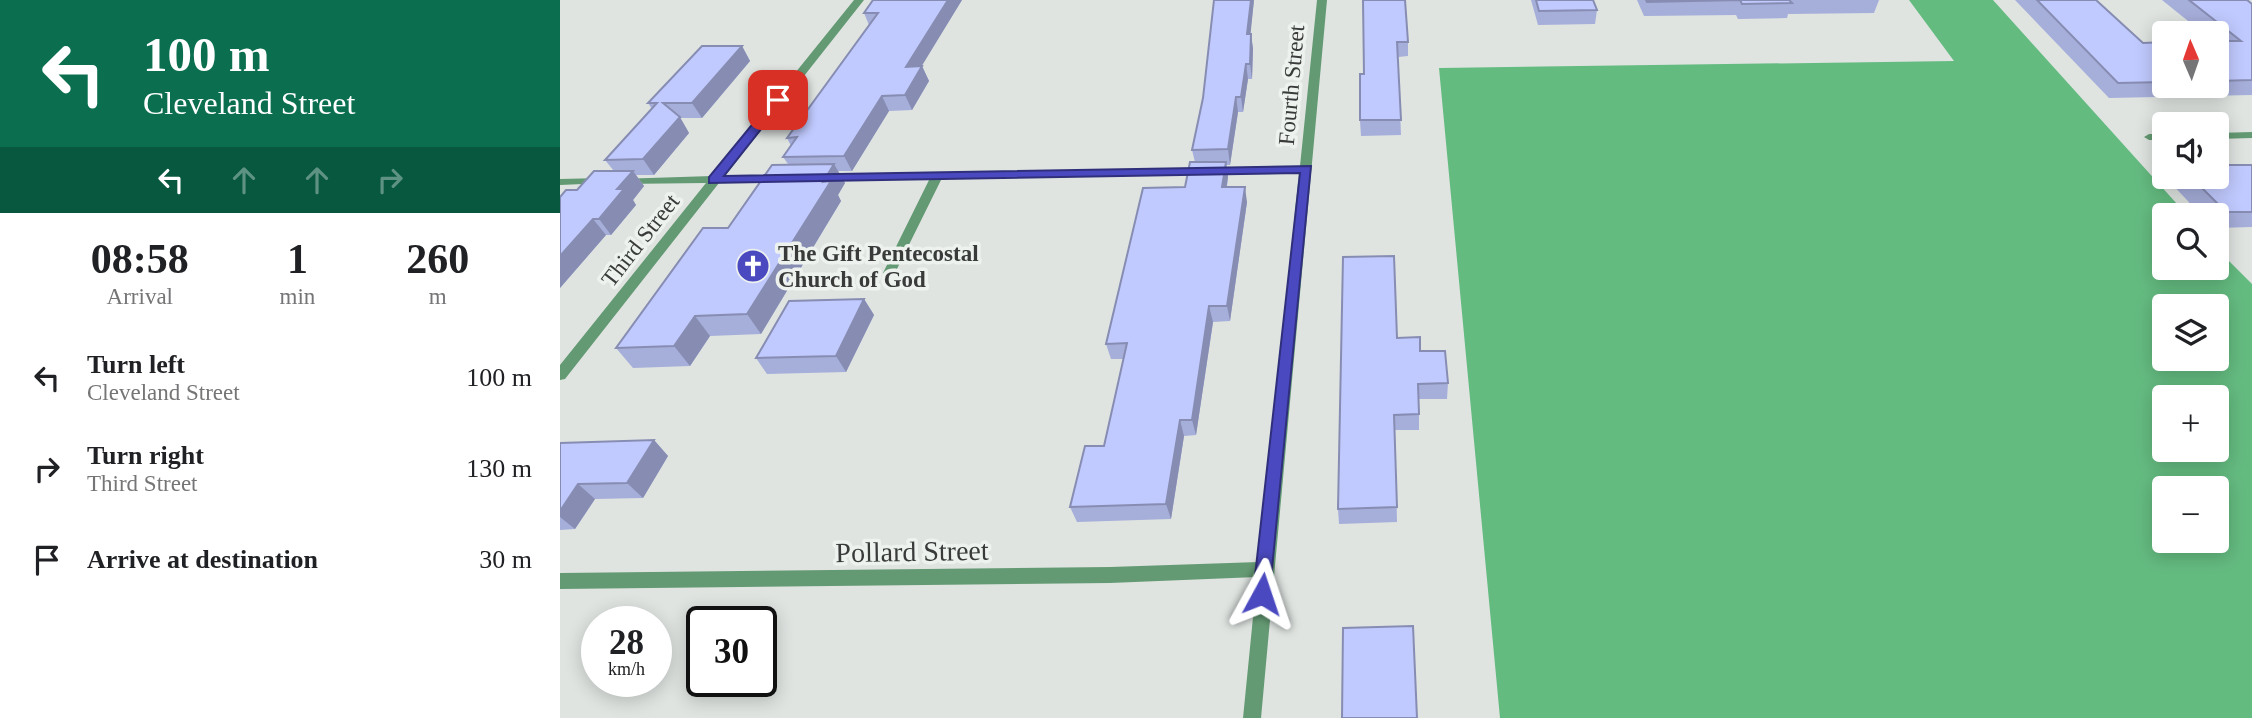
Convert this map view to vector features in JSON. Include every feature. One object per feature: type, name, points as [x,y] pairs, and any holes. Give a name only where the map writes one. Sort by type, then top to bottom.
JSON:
[{"type":"street","name":"Third Street","points":[[560,375],[859,0]]},
{"type":"street","name":"Fourth Street","points":[[1252,718],[1264,569],[1307,169],[1322,0]]},
{"type":"street","points":[[2229,136],[2252,135]]},
{"type":"street","points":[[812,178],[1307,169]]},
{"type":"street","points":[[889,273],[937,176]]},
{"type":"street","points":[[560,182],[798,179]]},
{"type":"street","name":"Pollard Street","points":[[560,581],[1110,575],[1264,569]]},
{"type":"green space","points":[[1909,0],[1993,0],[2152,176],[2152,189],[2164,189],[2176,203],[2152,203],[2152,280],[2229,280],[2229,261],[2252,284],[2252,718],[1500,718],[1439,68],[1954,61]]},
{"type":"building","points":[[873,0],[948,0],[906,67],[922,66],[905,95],[882,96],[844,156],[783,157],[797,137],[787,138],[878,13],[864,13]]},
{"type":"building","points":[[1214,0],[1251,0],[1247,34],[1251,34],[1250,64],[1246,64],[1241,97],[1236,97],[1228,149],[1192,150],[1203,98]]},
{"type":"building","points":[[1363,0],[1405,0],[1408,42],[1397,42],[1401,120],[1360,120],[1360,74],[1364,74]]},
{"type":"building","points":[[1536,0],[1593,0],[1597,10],[1539,11]]},
{"type":"building","points":[[1646,0],[1740,0],[1647,2]]},
{"type":"building","points":[[1740,0],[1789,0],[1792,3],[1742,4]]},
{"type":"building","points":[[2037,0],[2096,0],[2143,43],[2152,43],[2152,82],[2118,83]]},
{"type":"building","points":[[2189,0],[2247,0],[2252,4],[2252,80],[2230,81],[2230,41],[2241,41],[2230,32],[2230,21],[2216,21]]},
{"type":"building","points":[[702,46],[742,46],[692,103],[663,103],[680,117],[643,159],[605,160],[657,103],[648,103]]},
{"type":"building","points":[[1190,162],[1226,162],[1222,187],[1245,187],[1227,306],[1209,306],[1192,420],[1180,420],[1166,504],[1070,507],[1085,446],[1104,446],[1127,343],[1106,344],[1143,188],[1185,187]]},
{"type":"building","points":[[834,164],[823,182],[831,181],[747,314],[695,316],[674,346],[616,348],[703,228],[728,228],[772,165]]},
{"type":"building","points":[[2229,165],[2252,165],[2252,212],[2229,212],[2229,203],[2217,203],[2203,189],[2229,189]]},
{"type":"building","points":[[594,171],[633,171],[617,189],[624,189],[599,219],[593,219],[560,256],[560,197],[566,190],[577,190]]},
{"type":"building","points":[[1394,256],[1397,338],[1420,337],[1420,351],[1445,351],[1448,383],[1418,384],[1419,414],[1394,415],[1397,507],[1338,509],[1343,257]]},
{"type":"building","points":[[864,299],[836,356],[756,358],[789,301]]},
{"type":"building","points":[[654,440],[627,483],[578,484],[560,511],[560,443]]},
{"type":"building","points":[[1413,626],[1417,718],[1342,718],[1343,628]]},
{"type":"place","name":"The Gift Pentecostal Church of God","points":[[753,266]]},
{"type":"route","points":[[778,100],[714,180],[1307,169],[1262,594]]}]
